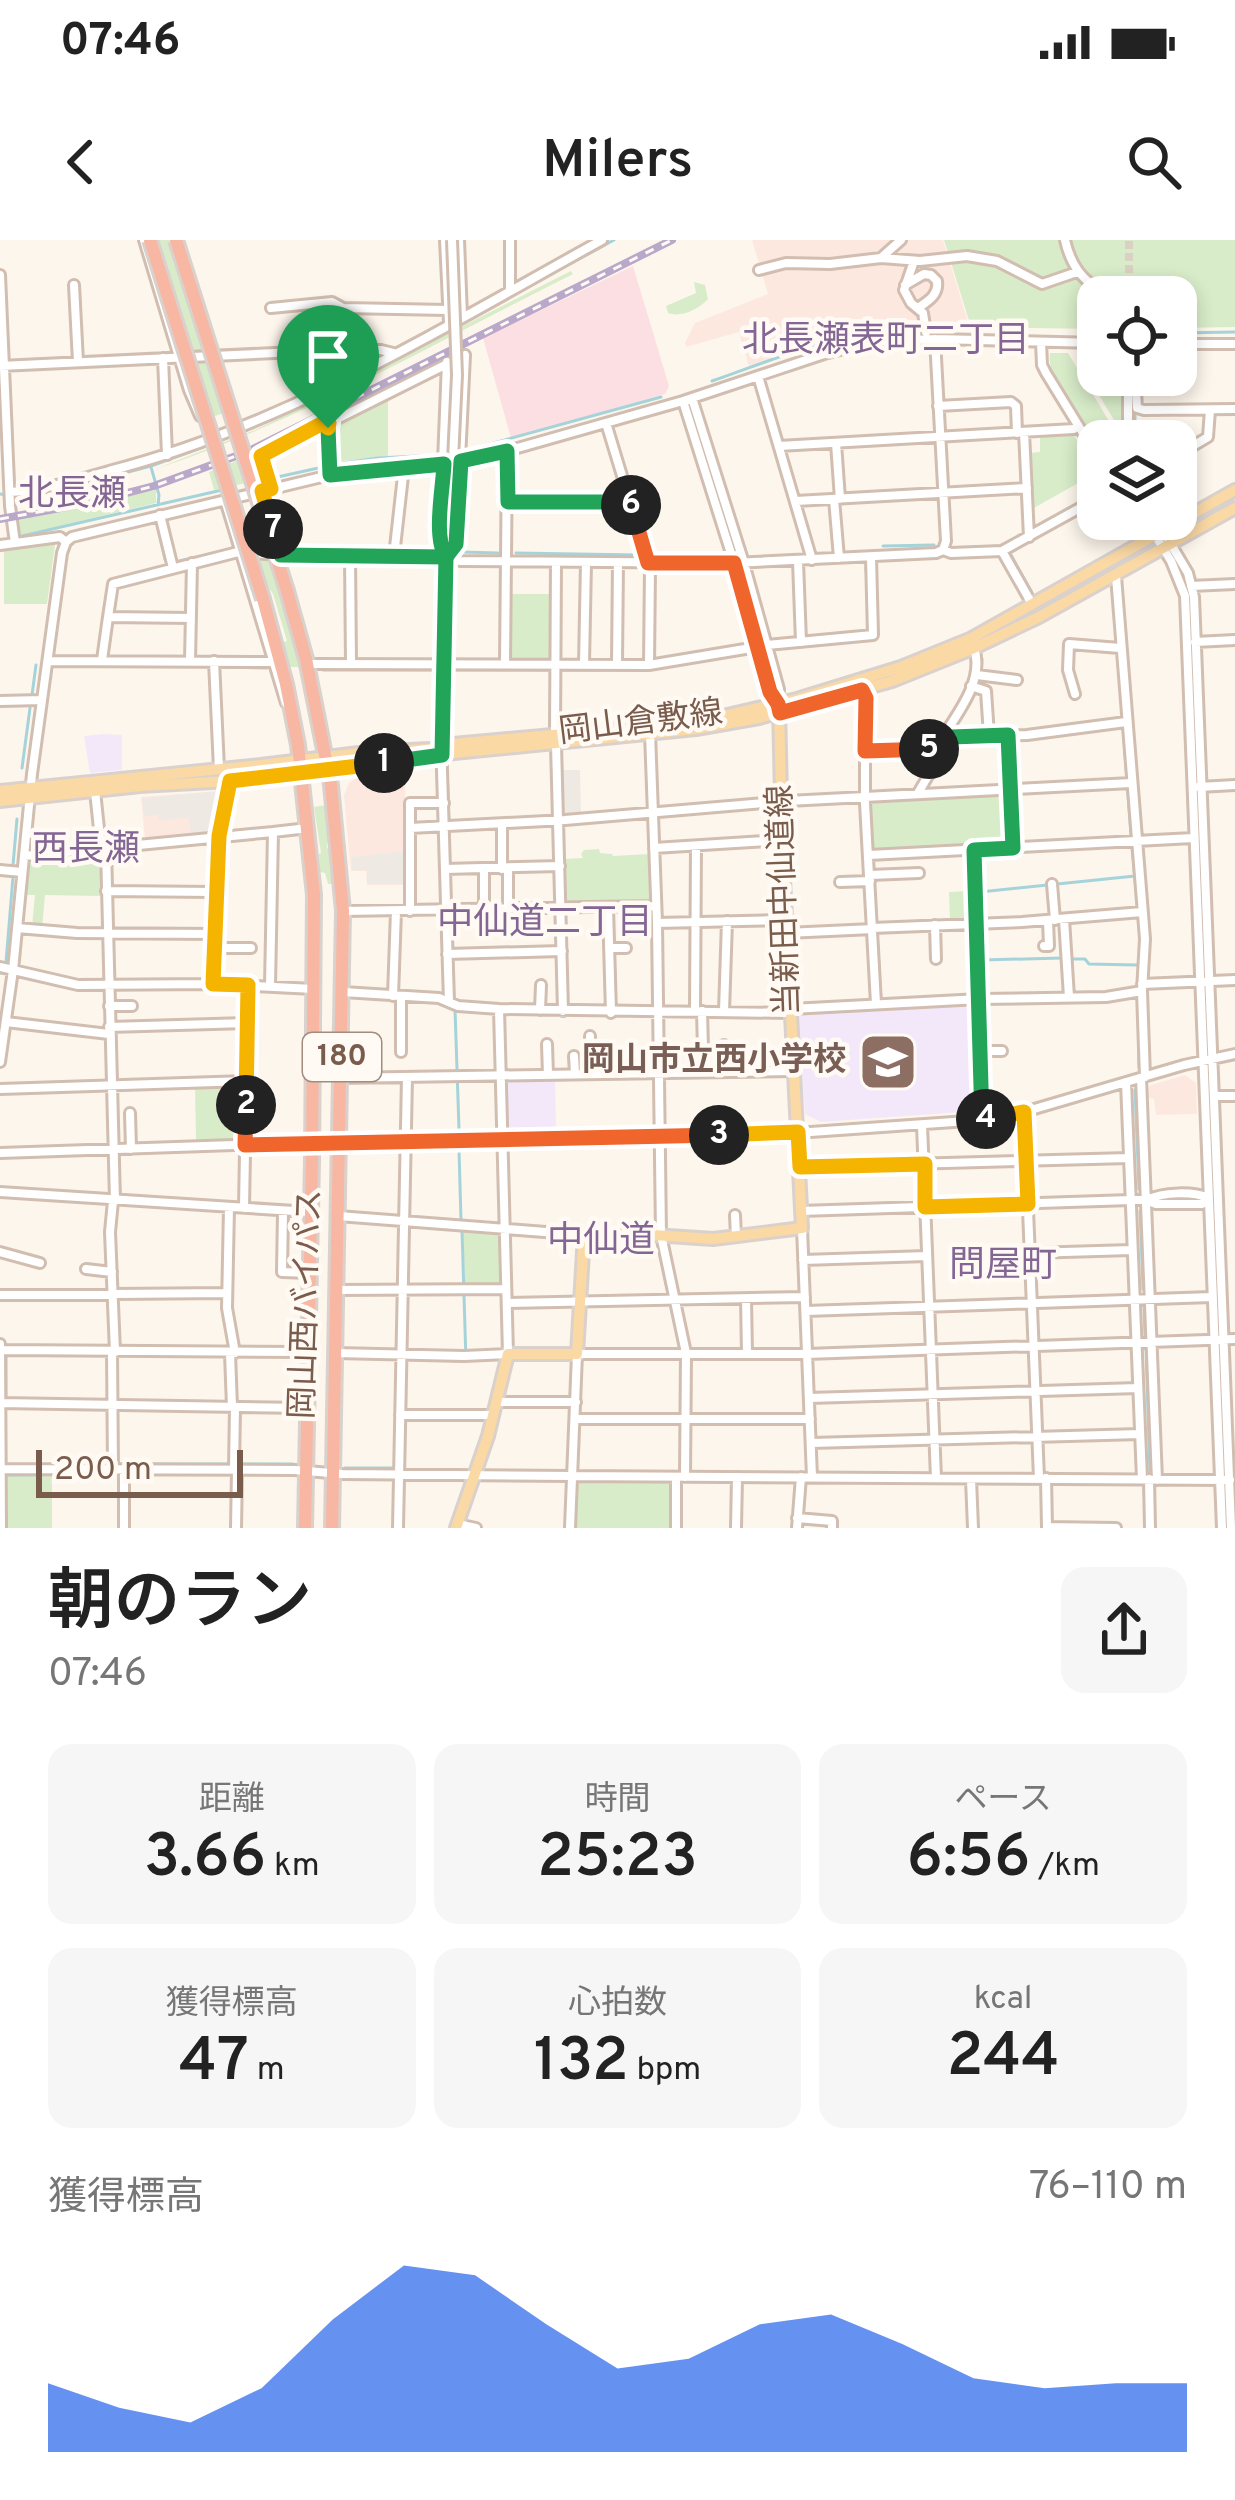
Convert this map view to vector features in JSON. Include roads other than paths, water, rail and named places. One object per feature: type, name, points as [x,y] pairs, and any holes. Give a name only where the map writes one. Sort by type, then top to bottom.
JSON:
[{"type":"highway","name":"岡山西バイパス","points":[[147,240],[262,599],[292,715],[309,828],[314,988],[305,1528]]},
{"type":"highway","name":"岡山西バイパス","points":[[179,240],[306,659],[337,830],[343,992],[332,1528]]},
{"type":"main road","name":"岡山倉敷線","points":[[1197,512],[1235,490]]},
{"type":"main road","name":"岡山倉敷線","points":[[779,708],[862,690],[974,648],[1232,514]]},
{"type":"main road","name":"岡山倉敷線","points":[[0,801],[30,792],[219,769],[301,766],[715,727],[954,647],[1147,540]]},
{"type":"main road","name":"当新田中仙道線","points":[[779,708],[802,1228]]},
{"type":"main road","name":"岡山倉敷線","points":[[0,791],[230,781],[301,766]]},
{"type":"main road","points":[[456,1526],[508,1354],[577,1354],[584,1238],[713,1239],[802,1228]]},
{"type":"street","points":[[147,240],[179,357],[210,440]]},
{"type":"street","points":[[179,240],[241,428]]},
{"type":"street","points":[[449,323],[452,240]]},
{"type":"street","points":[[452,240],[462,316]]},
{"type":"street","points":[[452,240],[457,375],[446,557],[442,751],[445,911],[453,1004]]},
{"type":"street","points":[[510,240],[510,291]]},
{"type":"street","points":[[8,492],[58,484],[166,455],[241,428],[393,353],[602,240]]},
{"type":"street","points":[[880,258],[901,240]]},
{"type":"street","points":[[1065,240],[1081,276]]},
{"type":"street","points":[[759,270],[786,263],[830,265],[880,258],[914,261],[967,256],[1016,270],[1042,284],[1077,272]]},
{"type":"street","points":[[928,260],[928,274]]},
{"type":"street","points":[[914,261],[904,285],[906,297],[923,314],[928,331],[938,406],[943,550]]},
{"type":"street","points":[[0,274],[8,492],[15,540]]},
{"type":"street","points":[[904,285],[920,275],[934,278],[937,289],[918,308]]},
{"type":"street","points":[[74,285],[78,362]]},
{"type":"street","points":[[271,308],[332,302],[344,308],[448,310]]},
{"type":"street","points":[[0,1061],[14,970],[30,792],[66,542],[81,533],[330,475],[444,464],[507,451],[849,347],[928,331],[1077,343]]},
{"type":"street","points":[[1041,342],[1042,365],[1077,423]]},
{"type":"street","points":[[1197,344],[1235,344]]},
{"type":"street","points":[[2,366],[338,350],[393,353]]},
{"type":"street","points":[[313,701],[313,664],[281,555],[261,460],[264,452],[466,355],[456,544],[446,557]]},
{"type":"street","points":[[163,358],[166,455]]},
{"type":"street","points":[[446,557],[440,537],[447,362]]},
{"type":"street","points":[[758,376],[812,560]]},
{"type":"street","points":[[1135,396],[1137,408],[1144,410],[1235,409]]},
{"type":"street","points":[[687,399],[739,563],[770,692],[779,708]]},
{"type":"street","points":[[938,406],[1011,402],[1016,406],[1029,536]]},
{"type":"street","points":[[1197,444],[1208,437],[1210,410]]},
{"type":"street","points":[[329,423],[330,475]]},
{"type":"street","points":[[606,423],[648,563],[649,665]]},
{"type":"street","points":[[779,446],[1077,426]]},
{"type":"street","points":[[836,443],[839,558]]},
{"type":"street","points":[[505,664],[507,451]]},
{"type":"street","points":[[394,556],[404,467]]},
{"type":"street","points":[[796,501],[1027,488]]},
{"type":"street","points":[[225,500],[292,715]]},
{"type":"street","points":[[508,502],[630,502]]},
{"type":"street","points":[[102,660],[113,584],[242,552],[460,561],[739,563],[943,550],[1002,551],[1077,510]]},
{"type":"street","points":[[160,515],[173,568]]},
{"type":"street","points":[[0,545],[50,536],[66,542]]},
{"type":"street","points":[[1164,540],[1188,586],[1227,1447],[1222,1528]]},
{"type":"street","points":[[1002,551],[1032,604]]},
{"type":"street","points":[[350,556],[351,664]]},
{"type":"street","points":[[313,664],[649,665],[762,646],[873,635],[871,557]]},
{"type":"street","points":[[798,561],[801,642]]},
{"type":"street","points":[[556,562],[562,1011]]},
{"type":"street","points":[[584,664],[586,562]]},
{"type":"street","points":[[617,664],[618,562]]},
{"type":"street","points":[[190,661],[192,563]]},
{"type":"street","points":[[1115,575],[1123,723],[1145,939],[1141,988],[1151,1343],[1150,1528]]},
{"type":"street","points":[[1188,586],[1235,584]]},
{"type":"street","points":[[108,617],[191,618]]},
{"type":"street","points":[[1191,642],[1235,640]]},
{"type":"street","points":[[1075,694],[1068,670],[1069,644],[1118,648]]},
{"type":"street","points":[[916,794],[980,675],[974,648]]},
{"type":"street","points":[[48,661],[274,662]]},
{"type":"street","points":[[214,661],[219,769]]},
{"type":"street","points":[[980,675],[1017,680]]},
{"type":"street","points":[[974,688],[986,691],[989,735]]},
{"type":"street","points":[[862,690],[866,698],[865,797],[876,1004]]},
{"type":"street","points":[[0,701],[42,700]]},
{"type":"street","points":[[865,751],[939,749],[951,737],[1123,723]]},
{"type":"street","points":[[650,730],[662,1239],[686,1353],[676,1528]]},
{"type":"street","points":[[1008,735],[1013,848]]},
{"type":"street","points":[[213,984],[219,836],[230,781]]},
{"type":"street","points":[[410,828],[1128,783]]},
{"type":"street","points":[[1196,787],[1235,785]]},
{"type":"street","points":[[1196,787],[1193,838],[1204,982]]},
{"type":"street","points":[[94,790],[106,891],[114,1085],[116,1178],[110,1232],[113,1470]]},
{"type":"street","points":[[410,911],[410,803],[444,803]]},
{"type":"street","points":[[502,825],[508,910]]},
{"type":"street","points":[[24,856],[309,828]]},
{"type":"street","points":[[270,986],[273,832]]},
{"type":"street","points":[[869,855],[1193,838]]},
{"type":"street","points":[[654,848],[782,840]]},
{"type":"street","points":[[696,846],[694,922],[704,1048]]},
{"type":"street","points":[[974,850],[982,1120]]},
{"type":"street","points":[[445,869],[560,866]]},
{"type":"street","points":[[484,868],[484,910]]},
{"type":"street","points":[[0,870],[22,872]]},
{"type":"street","points":[[840,882],[920,873]]},
{"type":"street","points":[[1052,884],[1069,995]]},
{"type":"street","points":[[106,891],[216,892]]},
{"type":"street","points":[[343,911],[656,906]]},
{"type":"street","points":[[608,907],[611,1012]]},
{"type":"street","points":[[396,911],[400,1052]]},
{"type":"street","points":[[657,923],[727,921],[874,928],[1056,921],[1139,912]]},
{"type":"street","points":[[724,1011],[727,921]]},
{"type":"street","points":[[1044,946],[1049,946],[1056,921]]},
{"type":"street","points":[[934,925],[936,959]]},
{"type":"street","points":[[17,928],[215,934]]},
{"type":"street","points":[[214,948],[251,948]]},
{"type":"street","points":[[609,948],[626,948]]},
{"type":"street","points":[[447,954],[562,951]]},
{"type":"street","points":[[0,968],[63,983],[314,988]]},
{"type":"street","points":[[343,992],[439,998],[499,1009],[789,1011],[976,999],[1106,997],[1141,988],[1235,980]]},
{"type":"street","points":[[541,985],[541,1008]]},
{"type":"street","points":[[244,1208],[248,988]]},
{"type":"street","points":[[111,1006],[132,1006]]},
{"type":"street","points":[[336,1353],[402,1357],[508,1354],[499,1009]]},
{"type":"street","points":[[4,1019],[111,1029],[247,1023]]},
{"type":"street","points":[[590,1036],[590,1074]]},
{"type":"street","points":[[548,1044],[548,1075]]},
{"type":"street","points":[[724,1045],[724,1072]]},
{"type":"street","points":[[979,1051],[1002,1051]]},
{"type":"street","points":[[0,1154],[922,1125],[1024,1112],[1235,1054]]},
{"type":"street","points":[[574,1056],[574,1074]]},
{"type":"street","points":[[1208,1060],[1214,1096],[1212,1297],[1219,1340]]},
{"type":"street","points":[[340,1078],[793,1071]]},
{"type":"street","points":[[398,1528],[407,1077]]},
{"type":"street","points":[[0,1089],[246,1081]]},
{"type":"street","points":[[1126,1082],[1140,1434],[1149,1480]]},
{"type":"street","points":[[1214,1096],[1235,1096]]},
{"type":"street","points":[[1024,1112],[1037,1437],[1047,1528],[1116,1528]]},
{"type":"street","points":[[130,1113],[131,1149]]},
{"type":"street","points":[[922,1125],[936,1478]]},
{"type":"street","points":[[800,1167],[1129,1158]]},
{"type":"street","points":[[0,1192],[311,1212]]},
{"type":"street","points":[[801,1211],[1146,1200],[1156,1195],[1202,1194],[1215,1203]]},
{"type":"street","points":[[229,1209],[227,1294],[236,1528]]},
{"type":"street","points":[[283,1213],[282,1273],[310,1274]]},
{"type":"street","points":[[735,1215],[736,1237]]},
{"type":"street","points":[[338,1216],[584,1238]]},
{"type":"street","points":[[802,1228],[811,1443],[797,1523],[832,1521],[832,1528]]},
{"type":"street","points":[[1030,1253],[1132,1250]]},
{"type":"street","points":[[0,1252],[40,1264]]},
{"type":"street","points":[[803,1260],[927,1256]]},
{"type":"street","points":[[86,1269],[112,1272]]},
{"type":"street","points":[[337,1290],[506,1289]]},
{"type":"street","points":[[0,1295],[227,1294]]},
{"type":"street","points":[[507,1303],[806,1297]]},
{"type":"street","points":[[806,1311],[1212,1297]]},
{"type":"street","points":[[746,1299],[747,1353]]},
{"type":"street","points":[[570,1528],[577,1354],[808,1354],[1235,1339]]},
{"type":"street","points":[[2,1528],[1,1347],[113,1354],[307,1352]]},
{"type":"street","points":[[809,1398],[1138,1388]]},
{"type":"street","points":[[403,1415],[576,1402]]},
{"type":"street","points":[[1,1403],[305,1408]]},
{"type":"street","points":[[574,1419],[810,1419]]},
{"type":"street","points":[[811,1443],[1140,1434]]},
{"type":"street","points":[[1,1469],[234,1466],[332,1473],[1225,1480]]},
{"type":"street","points":[[124,1469],[124,1528]]},
{"type":"street","points":[[736,1528],[737,1477]]},
{"type":"street","points":[[970,1479],[973,1528]]},
{"type":"street","points":[[1225,1480],[1232,1528]]},
{"type":"street","points":[[456,1526],[476,1528]]},
{"type":"waterway","points":[[431,339],[614,240]]},
{"type":"waterway","points":[[712,381],[817,345],[881,330],[1011,330]]},
{"type":"waterway","points":[[1197,333],[1235,332]]},
{"type":"waterway","points":[[1141,396],[1141,403]]},
{"type":"waterway","points":[[468,450],[661,397]]},
{"type":"waterway","points":[[243,432],[315,398]]},
{"type":"waterway","points":[[1135,414],[1135,420]]},
{"type":"waterway","points":[[0,494],[16,496],[75,486],[211,444]]},
{"type":"waterway","points":[[335,464],[437,455]]},
{"type":"waterway","points":[[151,467],[158,505]]},
{"type":"waterway","points":[[273,478],[323,467]]},
{"type":"waterway","points":[[0,541],[222,490]]},
{"type":"waterway","points":[[1035,527],[1077,504]]},
{"type":"waterway","points":[[158,529],[165,559]]},
{"type":"waterway","points":[[956,548],[1001,546],[1023,534]]},
{"type":"waterway","points":[[883,546],[934,545]]},
{"type":"waterway","points":[[179,561],[231,549]]},
{"type":"waterway","points":[[288,551],[389,552]]},
{"type":"waterway","points":[[401,552],[423,552]]},
{"type":"waterway","points":[[461,552],[498,553]]},
{"type":"waterway","points":[[516,553],[639,555]]},
{"type":"waterway","points":[[662,555],[716,556]]},
{"type":"waterway","points":[[1011,555],[1031,591]]},
{"type":"waterway","points":[[866,567],[868,595]]},
{"type":"waterway","points":[[147,579],[169,574]]},
{"type":"waterway","points":[[114,611],[120,585]]},
{"type":"waterway","points":[[1115,616],[1131,836]]},
{"type":"waterway","points":[[108,653],[112,624]]},
{"type":"waterway","points":[[806,637],[836,635]]},
{"type":"waterway","points":[[777,639],[795,638]]},
{"type":"waterway","points":[[559,715],[559,670],[648,670],[748,653]]},
{"type":"waterway","points":[[976,686],[982,659]]},
{"type":"waterway","points":[[32,695],[36,665]]},
{"type":"waterway","points":[[59,666],[208,666]]},
{"type":"waterway","points":[[218,667],[220,707]]},
{"type":"waterway","points":[[222,667],[267,668]]},
{"type":"waterway","points":[[323,670],[437,670]]},
{"type":"waterway","points":[[446,733],[448,670],[548,670]]},
{"type":"waterway","points":[[22,768],[30,708]]},
{"type":"waterway","points":[[447,767],[449,823]]},
{"type":"waterway","points":[[924,790],[1124,779]]},
{"type":"waterway","points":[[109,844],[213,833],[222,797]]},
{"type":"waterway","points":[[872,847],[869,803],[906,799]]},
{"type":"waterway","points":[[13,865],[17,819]]},
{"type":"waterway","points":[[449,835],[449,863]]},
{"type":"waterway","points":[[1132,848],[1141,942],[1138,988]]},
{"type":"waterway","points":[[873,863],[881,1001]]},
{"type":"waterway","points":[[982,980],[980,892],[1135,876]]},
{"type":"waterway","points":[[6,962],[13,877]]},
{"type":"waterway","points":[[450,930],[452,948]]},
{"type":"waterway","points":[[982,960],[1062,958]]},
{"type":"waterway","points":[[1072,959],[1137,965]]},
{"type":"waterway","points":[[452,960],[454,999]]},
{"type":"waterway","points":[[22,976],[59,986]]},
{"type":"waterway","points":[[1218,985],[1235,984]]},
{"type":"waterway","points":[[1146,988],[1191,987]]},
{"type":"waterway","points":[[145,988],[232,989]]},
{"type":"waterway","points":[[271,991],[301,993]]},
{"type":"waterway","points":[[356,996],[440,1003],[453,1009]]},
{"type":"waterway","points":[[1138,997],[1139,1067]]},
{"type":"waterway","points":[[455,1009],[459,1129]]},
{"type":"waterway","points":[[1135,1090],[1139,1189]]},
{"type":"waterway","points":[[459,1150],[461,1220]]},
{"type":"waterway","points":[[118,1158],[120,1196]]},
{"type":"waterway","points":[[66,1200],[165,1206]]},
{"type":"waterway","points":[[1140,1211],[1143,1289]]},
{"type":"waterway","points":[[405,1410],[406,1359],[466,1361],[462,1230]]},
{"type":"waterway","points":[[715,1244],[777,1236]]},
{"type":"waterway","points":[[657,1241],[680,1349]]},
{"type":"waterway","points":[[1144,1308],[1145,1337]]},
{"type":"waterway","points":[[1146,1349],[1150,1475]]},
{"type":"waterway","points":[[6,1398],[8,1355],[294,1356]]},
{"type":"waterway","points":[[347,1357],[398,1359]]},
{"type":"waterway","points":[[680,1528],[681,1359]]},
{"type":"waterway","points":[[404,1470],[405,1419]]},
{"type":"waterway","points":[[119,1464],[293,1464]]},
{"type":"waterway","points":[[345,1468],[396,1468]]},
{"type":"waterway","points":[[8,1475],[119,1474]]},
{"type":"waterway","points":[[402,1528],[403,1479]]},
{"type":"waterway","points":[[1144,1487],[1146,1528]]},
{"type":"tunnel","points":[[1129,240],[1129,276]]},
{"type":"railway","points":[[0,519],[154,486],[247,452],[672,240]]},
{"type":"place","name":"岡山市立西小学校","points":[[888,1062]]},
{"type":"district","name":"北長瀬表町二丁目","points":[[886,342]]},
{"type":"district","name":"北長瀬","points":[[72,496]]},
{"type":"district","name":"西長瀬","points":[[86,851]]},
{"type":"district","name":"中仙道二丁目","points":[[545,924]]},
{"type":"district","name":"中仙道","points":[[601,1242]]},
{"type":"district","name":"問屋町","points":[[1003,1267]]}]
